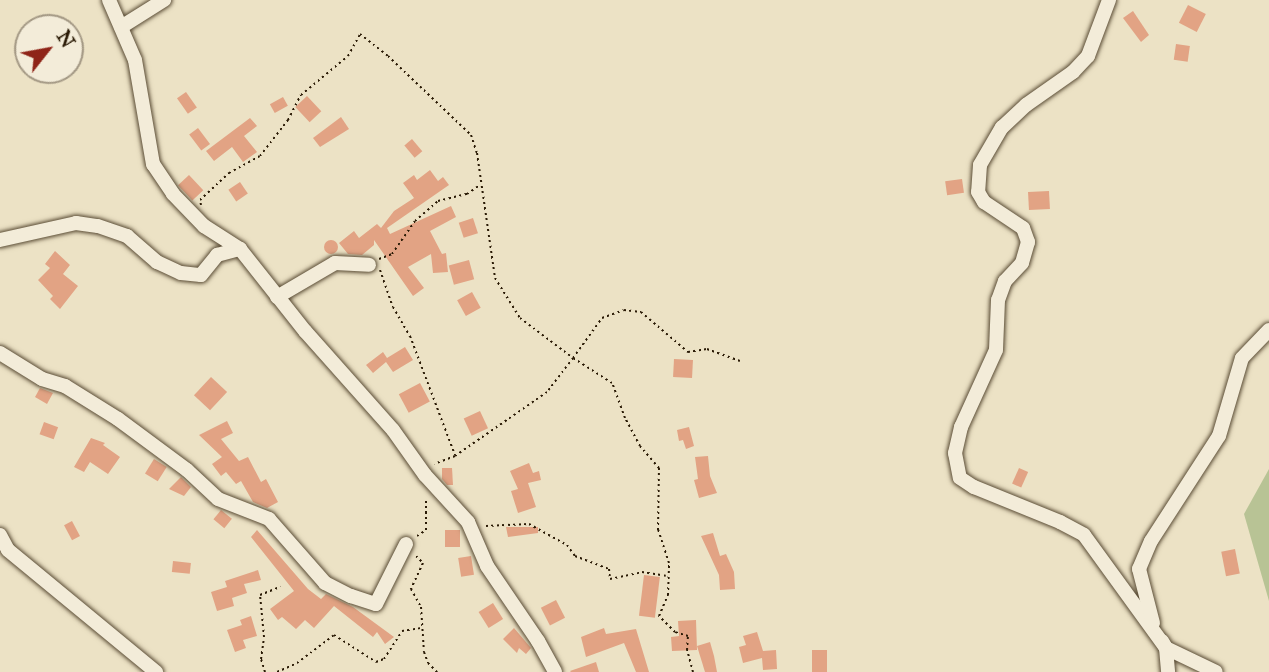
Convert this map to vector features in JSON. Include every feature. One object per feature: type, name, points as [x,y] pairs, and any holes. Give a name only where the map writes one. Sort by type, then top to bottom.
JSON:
[{"type":"street","points":[[109,0],[135,60],[153,164],[173,194],[204,226],[240,248],[277,297],[393,430],[425,475],[468,522],[487,566],[538,641],[555,672]]},
{"type":"street","points":[[121,26],[164,0]]},
{"type":"street","points":[[1109,0],[1088,56],[1073,72],[1026,105],[1002,127],[980,165],[978,192],[984,202],[1023,228],[1028,242],[1022,263],[1005,281],[998,300],[996,350],[961,427],[955,453],[960,478],[974,487],[1060,522],[1084,535],[1166,648],[1216,672]]},
{"type":"street","points":[[0,240],[76,223],[98,226],[127,236],[157,262],[181,273],[201,275],[217,255],[240,248]]},
{"type":"street","points":[[277,297],[335,263],[369,265]]},
{"type":"street","points":[[1168,672],[1166,648],[1150,618],[1139,569],[1151,541],[1219,436],[1242,358],[1269,330]]},
{"type":"street","points":[[0,353],[42,379],[65,386],[118,419],[187,470],[218,499],[269,519],[325,583],[351,596],[376,604],[406,544]]},
{"type":"street","points":[[0,535],[8,550],[156,672]]},
{"type":"path","points":[[204,226],[200,200],[229,173],[260,156],[288,120],[300,96],[348,56],[360,34],[388,56],[471,135],[495,278],[520,318],[612,383],[625,418],[659,468],[658,530],[666,545],[668,595],[659,616],[675,632],[688,636],[687,650],[693,672]]},
{"type":"path","points":[[369,265],[392,254],[415,221],[438,201],[467,194],[481,185]]},
{"type":"path","points":[[369,265],[383,271],[393,307],[410,336],[455,456]]},
{"type":"path","points":[[573,358],[602,318],[624,310],[641,312],[688,352],[707,349],[740,361]]},
{"type":"path","points":[[468,522],[494,528],[529,524],[567,545],[575,556],[609,569],[610,579],[642,572],[667,576]]},
{"type":"path","points":[[265,672],[261,659],[264,637],[260,595],[281,587]]},
{"type":"path","points":[[277,672],[297,663],[334,635],[376,662],[383,659],[402,631],[423,627]]},
{"type":"green space","points":[[1269,469],[1269,601],[1244,514]]},
{"type":"building","points":[[1188,5],[1206,14],[1197,32],[1179,23]]},
{"type":"building","points":[[1133,11],[1149,35],[1141,42],[1123,18]]},
{"type":"building","points":[[1176,44],[1190,46],[1188,62],[1174,60]]},
{"type":"building","points":[[186,92],[197,108],[188,114],[177,98]]},
{"type":"building","points":[[307,96],[321,111],[310,122],[295,107]]},
{"type":"building","points":[[283,97],[288,106],[275,113],[270,104]]},
{"type":"building","points":[[341,117],[349,129],[320,147],[313,138]]},
{"type":"building","points":[[250,118],[257,126],[244,136],[257,152],[243,162],[232,147],[214,161],[206,151]]},
{"type":"building","points":[[198,128],[210,144],[201,151],[189,135]]},
{"type":"building","points":[[412,139],[422,151],[415,158],[404,145]]},
{"type":"building","points":[[430,170],[438,181],[443,177],[449,185],[387,228],[390,234],[451,206],[456,217],[430,231],[442,254],[446,253],[448,272],[433,273],[431,254],[408,267],[424,288],[413,296],[374,240],[374,245],[362,255],[348,254],[339,243],[354,231],[359,238],[377,224],[381,228],[394,211],[414,198],[403,183],[414,175],[417,180]]},
{"type":"building","points":[[189,175],[203,190],[192,201],[178,185]]},
{"type":"building","points":[[962,179],[964,193],[947,195],[945,181]]},
{"type":"building","points":[[240,182],[248,194],[236,201],[228,190]]},
{"type":"building","points":[[1049,191],[1050,209],[1029,210],[1028,192]]},
{"type":"building","points":[[473,218],[478,233],[464,238],[459,223]]},
{"type":"building","points":[[328,240],[334,240],[338,247],[334,254],[328,254],[324,250],[324,244]]},
{"type":"building","points":[[55,251],[70,265],[63,274],[78,286],[60,309],[50,299],[53,296],[38,280],[50,268],[45,264]]},
{"type":"building","points":[[469,260],[474,279],[454,285],[449,265]]},
{"type":"building","points":[[472,292],[481,308],[466,316],[457,300]]},
{"type":"building","points":[[405,347],[413,360],[393,372],[386,362],[373,373],[366,365],[383,352],[387,358]]},
{"type":"building","points":[[674,359],[693,360],[692,378],[673,377]]},
{"type":"building","points":[[211,377],[227,392],[210,410],[194,395]]},
{"type":"building","points":[[420,383],[430,402],[409,413],[399,394]]},
{"type":"building","points":[[40,388],[53,393],[47,404],[35,397]]},
{"type":"building","points":[[480,411],[488,428],[472,436],[464,419]]},
{"type":"building","points":[[227,421],[233,433],[221,439],[239,461],[248,457],[261,482],[266,479],[278,502],[267,508],[253,502],[241,481],[236,484],[226,472],[221,476],[212,464],[222,457],[199,435]]},
{"type":"building","points":[[44,422],[58,427],[54,439],[40,434]]},
{"type":"building","points":[[689,427],[694,446],[686,449],[683,440],[679,441],[677,430]]},
{"type":"building","points":[[91,438],[105,443],[103,445],[120,457],[108,474],[90,462],[84,472],[74,467]]},
{"type":"building","points":[[708,456],[710,476],[717,493],[699,498],[694,480],[698,479],[695,457]]},
{"type":"building","points":[[154,459],[167,467],[158,481],[145,473]]},
{"type":"building","points":[[529,463],[533,473],[539,471],[541,480],[528,483],[536,507],[518,513],[511,491],[518,489],[510,471]]},
{"type":"building","points":[[442,468],[452,468],[453,485],[447,485],[442,479]]},
{"type":"building","points":[[1019,468],[1028,472],[1021,488],[1012,484]]},
{"type":"building","points":[[181,477],[191,487],[184,496],[169,489]]},
{"type":"building","points":[[221,510],[232,519],[224,528],[213,519]]},
{"type":"building","points":[[72,521],[80,536],[72,540],[64,525]]},
{"type":"building","points":[[506,527],[538,527],[538,533],[508,537]]},
{"type":"building","points":[[257,530],[308,589],[321,599],[326,594],[353,607],[394,637],[385,644],[377,632],[373,637],[334,606],[314,628],[305,620],[296,629],[282,617],[278,620],[270,609],[294,591],[251,537]]},
{"type":"building","points":[[445,530],[460,530],[460,547],[445,547]]},
{"type":"building","points":[[713,533],[720,556],[726,554],[734,572],[735,589],[720,590],[719,575],[701,536]]},
{"type":"building","points":[[1235,549],[1240,574],[1226,576],[1221,552]]},
{"type":"building","points":[[471,556],[474,575],[461,577],[458,558]]},
{"type":"building","points":[[173,561],[191,563],[190,574],[172,572]]},
{"type":"building","points":[[258,570],[261,580],[244,584],[247,593],[232,598],[234,606],[217,611],[211,592],[227,587],[225,581]]},
{"type":"building","points":[[644,575],[660,577],[655,618],[639,616]]},
{"type":"building","points":[[556,600],[565,618],[550,626],[541,608]]},
{"type":"building","points":[[493,603],[503,619],[489,628],[479,612]]},
{"type":"building","points":[[251,616],[257,636],[243,640],[246,648],[235,652],[227,630],[242,625],[240,620]]},
{"type":"building","points":[[696,620],[697,650],[672,651],[671,637],[679,636],[678,621]]},
{"type":"building","points":[[514,628],[531,648],[526,654],[519,648],[517,653],[503,639]]},
{"type":"building","points":[[604,628],[606,634],[636,629],[649,672],[636,672],[624,643],[586,657],[581,637]]},
{"type":"building","points":[[757,632],[763,651],[776,650],[777,669],[763,670],[762,658],[743,663],[739,647],[746,645],[743,636]]},
{"type":"building","points":[[710,642],[717,672],[705,672],[697,646]]},
{"type":"building","points":[[812,650],[827,650],[827,672],[812,672]]},
{"type":"building","points":[[596,662],[599,672],[570,671]]}]
